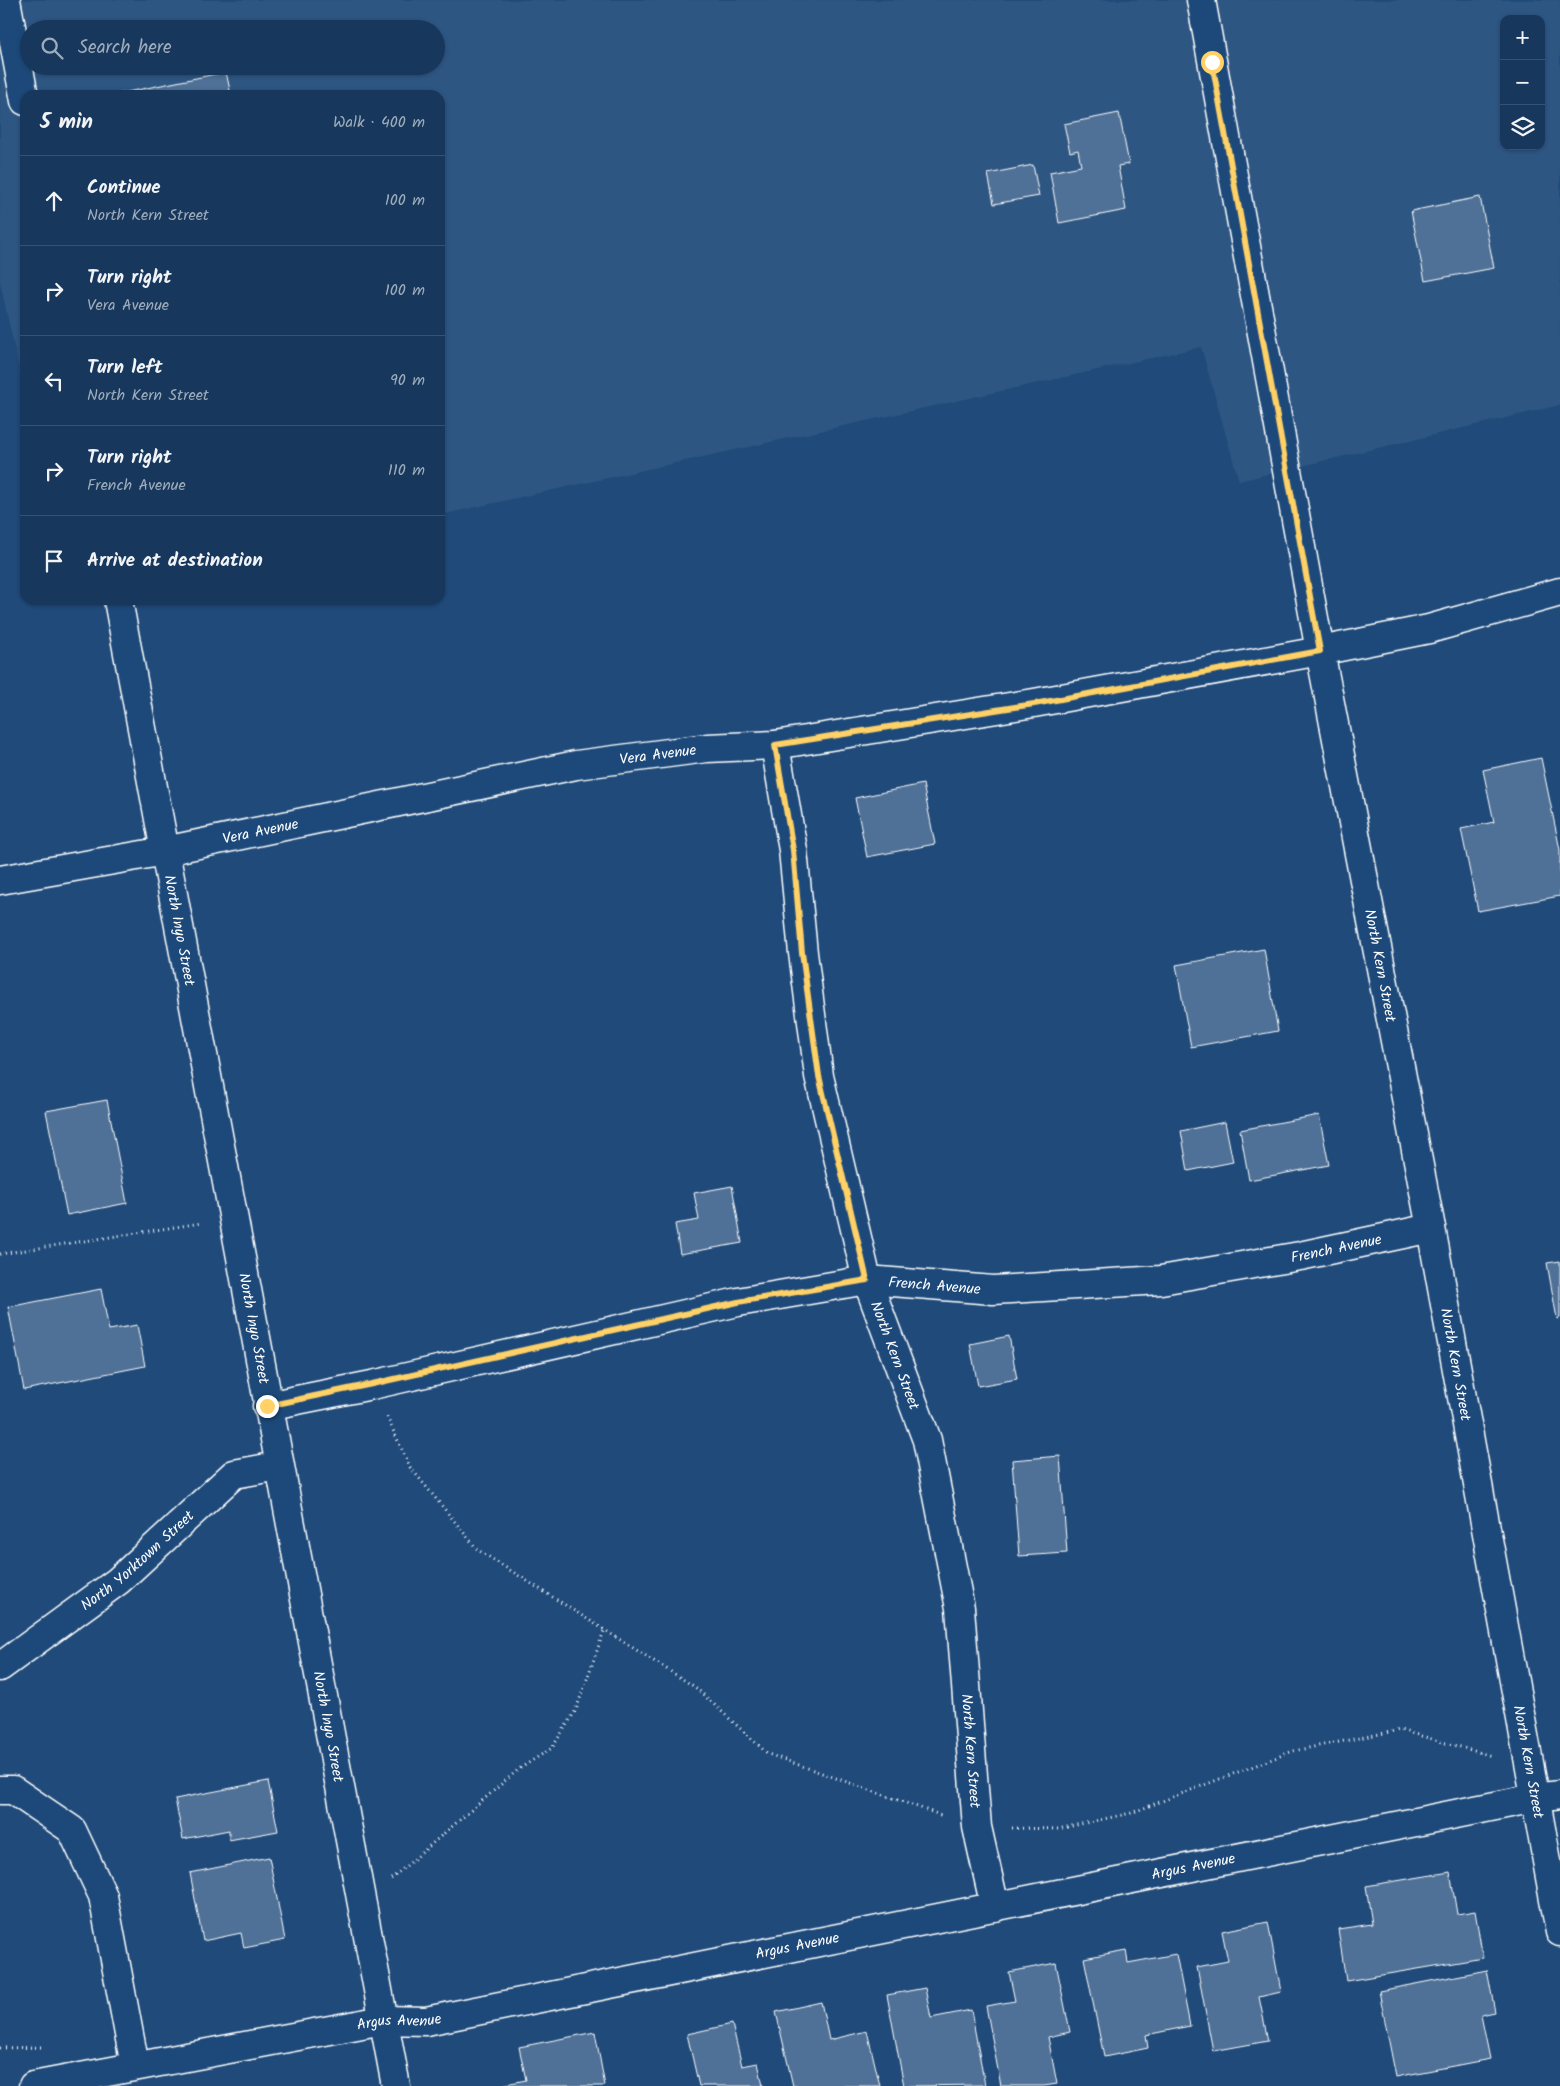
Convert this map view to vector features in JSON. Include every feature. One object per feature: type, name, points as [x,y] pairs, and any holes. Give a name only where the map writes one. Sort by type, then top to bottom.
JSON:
[{"type":"street","points":[[6,0],[20,74]]},
{"type":"street","name":"North Kern Street","points":[[1201,0],[1320,651],[1431,1228],[1542,1789],[1560,1932]]},
{"type":"street","points":[[20,75],[23,90]]},
{"type":"street","name":"Vera Avenue","points":[[0,880],[165,851],[576,765],[707,748],[775,745],[1034,704],[1429,629],[1560,592]]},
{"type":"street","name":"North Inyo Street","points":[[119,605],[278,1466],[396,2086]]},
{"type":"street","name":"North Kern Street","points":[[775,745],[793,850],[802,953],[819,1076],[867,1280],[927,1440],[960,1608],[977,1827],[995,1907]]},
{"type":"street","name":"French Avenue","points":[[267,1406],[738,1302],[867,1280],[993,1290],[1161,1280],[1300,1256],[1431,1228]]},
{"type":"street","name":"North Yorktown Street","points":[[0,1667],[118,1581],[234,1474],[278,1466]]},
{"type":"street","name":"Argus Avenue","points":[[33,2086],[383,2020],[426,2021],[841,1935],[995,1907],[1542,1789]]},
{"type":"street","points":[[0,1790],[13,1790],[72,1830],[103,1896],[135,2066]]},
{"type":"path","points":[[0,1254],[233,1218]]},
{"type":"path","points":[[372,1384],[410,1467],[478,1550],[606,1628],[695,1686],[768,1754],[977,1827],[1058,1829],[1130,1813],[1293,1751],[1400,1730],[1484,1752],[1542,1789]]},
{"type":"path","points":[[361,1905],[520,1769],[552,1748],[576,1710],[606,1628]]},
{"type":"shaded area","points":[[0,0],[1560,0],[1560,405],[1239,481],[1201,347],[445,514],[445,90],[20,90],[20,373],[0,282]]},
{"type":"building","points":[[211,75],[227,75],[230,90],[137,90]]},
{"type":"building","points":[[1119,113],[1129,164],[1118,166],[1126,210],[1059,223],[1050,172],[1081,166],[1078,150],[1070,152],[1064,124]]},
{"type":"building","points":[[1033,165],[1039,196],[994,204],[988,174]]},
{"type":"building","points":[[1480,197],[1494,268],[1425,281],[1411,211]]},
{"type":"building","points":[[1541,758],[1560,850],[1560,896],[1478,911],[1461,829],[1494,822],[1483,770]]},
{"type":"building","points":[[923,784],[935,844],[867,857],[855,798]]},
{"type":"building","points":[[1264,949],[1278,1031],[1191,1047],[1176,965]]},
{"type":"building","points":[[107,1100],[127,1203],[67,1215],[46,1111]]},
{"type":"building","points":[[1319,1115],[1329,1165],[1249,1180],[1240,1130]]},
{"type":"building","points":[[1225,1122],[1233,1162],[1188,1171],[1181,1131]]},
{"type":"building","points":[[732,1186],[742,1243],[680,1254],[675,1224],[699,1220],[694,1193]]},
{"type":"building","points":[[1560,1261],[1560,1318],[1557,1319],[1547,1263]]},
{"type":"building","points":[[101,1289],[109,1330],[137,1325],[145,1366],[24,1390],[8,1307]]},
{"type":"building","points":[[1009,1336],[1017,1379],[978,1386],[970,1344]]},
{"type":"building","points":[[1060,1456],[1067,1553],[1019,1556],[1012,1460]]},
{"type":"building","points":[[268,1781],[278,1831],[229,1840],[229,1830],[183,1839],[175,1799]]},
{"type":"building","points":[[269,1857],[285,1940],[244,1948],[241,1933],[203,1941],[190,1873]]},
{"type":"building","points":[[1450,1872],[1457,1914],[1475,1911],[1483,1958],[1346,1981],[1338,1929],[1372,1924],[1366,1886]]},
{"type":"building","points":[[1268,1922],[1281,1992],[1259,1997],[1268,2041],[1213,2051],[1197,1967],[1228,1961],[1222,1931]]},
{"type":"building","points":[[1126,1950],[1128,1963],[1176,1954],[1190,2026],[1146,2035],[1148,2048],[1104,2057],[1084,1958]]},
{"type":"building","points":[[1056,1963],[1070,2032],[1048,2037],[1057,2084],[1044,2086],[1001,2086],[986,2006],[1015,2001],[1009,1972]]},
{"type":"building","points":[[1487,1970],[1495,2012],[1481,2015],[1490,2059],[1396,2077],[1379,1991]]},
{"type":"building","points":[[925,1988],[931,2018],[971,2010],[985,2085],[904,2086],[887,1995]]},
{"type":"building","points":[[821,2002],[829,2040],[867,2031],[880,2086],[793,2086],[776,2012]]},
{"type":"building","points":[[732,2024],[742,2066],[758,2063],[763,2086],[699,2086],[687,2034]]},
{"type":"building","points":[[595,2032],[605,2086],[496,2086],[526,2080],[519,2047]]},
{"type":"route","points":[[267,1406],[738,1302],[867,1280],[819,1076],[802,953],[793,850],[775,745],[1034,704],[1320,651],[1212,62]]}]
